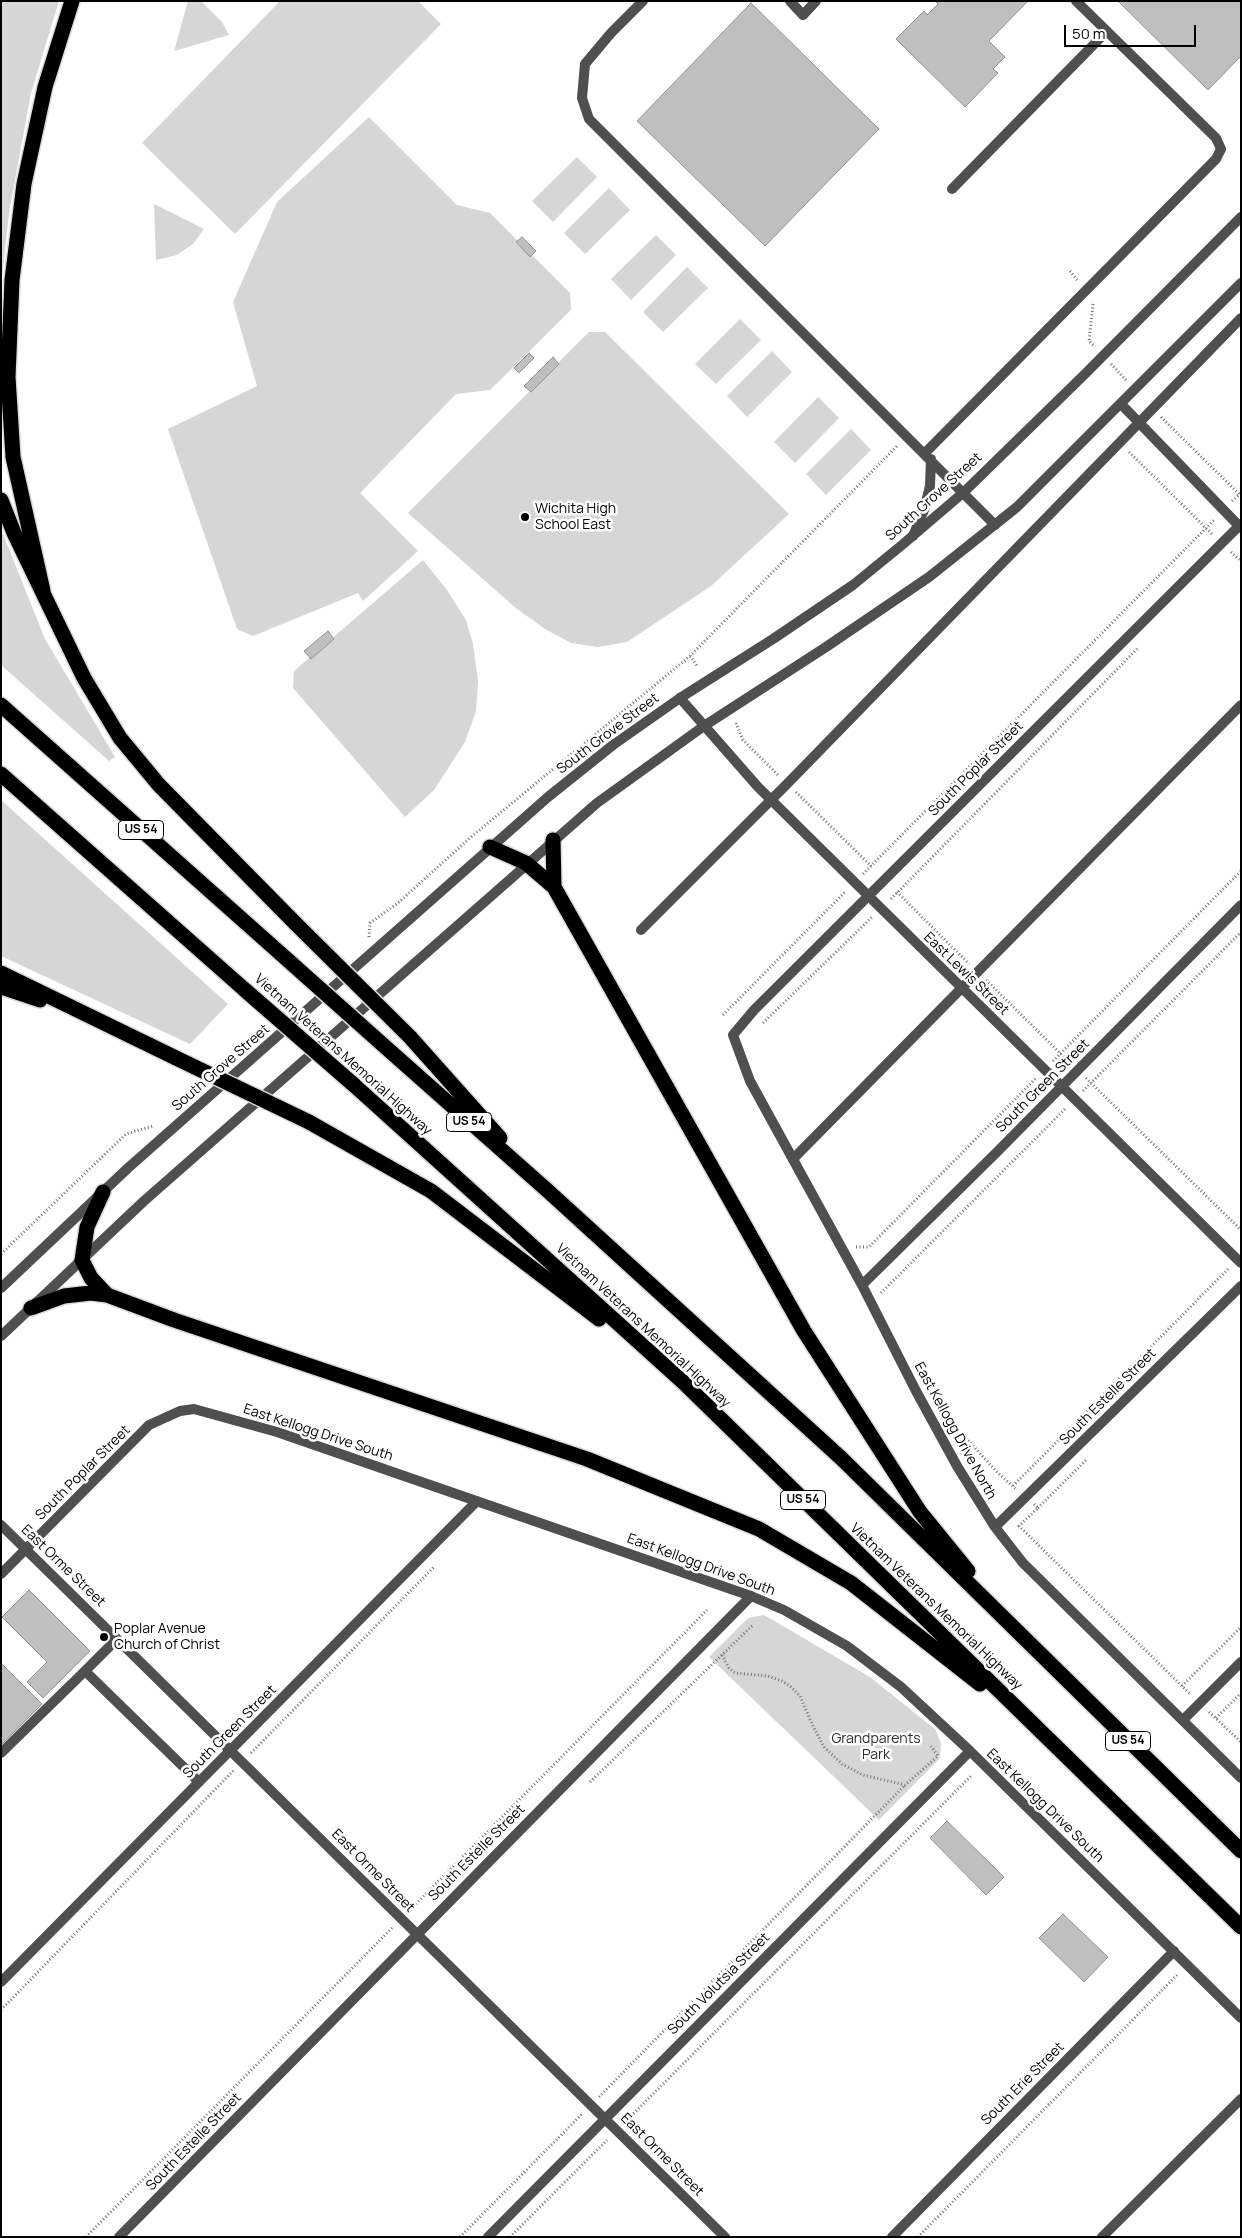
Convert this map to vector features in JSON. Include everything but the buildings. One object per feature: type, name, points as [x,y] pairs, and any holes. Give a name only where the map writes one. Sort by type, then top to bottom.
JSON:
[{"type":"highway","points":[[43,591],[13,457],[8,377],[12,280],[24,184],[43,97],[72,1]]},
{"type":"highway","points":[[1,500],[14,533],[84,678],[120,738],[159,785],[410,1037],[548,1191]]},
{"type":"highway","name":"US 54","points":[[1,705],[548,1191],[841,1458],[1241,1851]]},
{"type":"highway","name":"Vietnam Veterans Memorial Highway","points":[[1,774],[354,1085],[683,1382],[1241,1927]]},
{"type":"highway","points":[[552,840],[554,887]]},
{"type":"highway","points":[[490,847],[526,863],[554,887],[804,1331],[920,1512],[1016,1631]]},
{"type":"highway","points":[[1,973],[82,1014],[309,1122],[431,1190],[683,1382]]},
{"type":"highway","points":[[1,987],[82,1014]]},
{"type":"highway","points":[[103,1192],[87,1228],[82,1260],[91,1278],[108,1295]]},
{"type":"highway","points":[[31,1308],[64,1296],[91,1293],[108,1295],[174,1320],[587,1459],[759,1529],[850,1583],[1027,1719]]},
{"type":"street","points":[[643,1],[585,64],[582,98],[589,119],[995,525]]},
{"type":"street","points":[[790,1],[803,15],[816,1]]},
{"type":"street","points":[[913,536],[924,510],[930,486],[928,456],[1216,159],[1220,149],[1216,138],[1076,1]]},
{"type":"street","points":[[952,189],[1107,31]]},
{"type":"street","name":"South Grove Street","points":[[1,1288],[103,1192],[548,796],[613,745],[680,698],[773,640],[853,585],[964,492],[1086,374],[1241,217]]},
{"type":"street","points":[[1,1336],[166,1182],[552,840],[597,803],[704,726],[878,613],[929,577],[1017,507],[1241,283]]},
{"type":"street","points":[[641,930],[771,800],[1241,318]]},
{"type":"street","points":[[1120,404],[1240,526]]},
{"type":"street","name":"South Poplar Street","points":[[733,1034],[754,1010],[1240,526]]},
{"type":"street","name":"East Lewis Street","points":[[680,698],[771,800],[1239,1261]]},
{"type":"street","points":[[793,1159],[1241,705]]},
{"type":"street","name":"South Green Street","points":[[862,1285],[1062,1087],[1241,905]]},
{"type":"street","name":"East Kellogg Drive North","points":[[733,1034],[750,1081],[862,1285],[957,1466],[995,1527],[1023,1563],[1241,1778]]},
{"type":"street","name":"South Estelle Street","points":[[995,1527],[1241,1286]]},
{"type":"street","name":"East Kellogg Drive South","points":[[167,1417],[180,1411],[194,1409],[242,1421],[751,1596],[812,1626],[876,1666],[970,1751],[1241,2018]]},
{"type":"street","name":"South Poplar Street","points":[[1,1574],[149,1425],[167,1417]]},
{"type":"street","name":"South Green Street","points":[[1,1982],[477,1501]]},
{"type":"street","name":"East Orme Street","points":[[1,1525],[725,2237]]},
{"type":"street","name":"South Estelle Street","points":[[119,2237],[751,1596]]},
{"type":"street","points":[[1,1753],[85,1672],[117,1638]]},
{"type":"street","points":[[1183,1720],[1241,1662]]},
{"type":"street","points":[[85,1672],[199,1782]]},
{"type":"street","name":"South Volutsia Street","points":[[488,2237],[970,1751]]},
{"type":"street","name":"South Erie Street","points":[[892,2237],[1174,1951]]},
{"type":"street","points":[[1102,2237],[1241,2099]]},
{"type":"path","points":[[368,938],[370,923],[393,907],[471,837],[690,656],[898,445]]},
{"type":"path","points":[[1129,452],[1241,561]]},
{"type":"path","points":[[723,1015],[1241,492]]},
{"type":"path","points":[[1226,560],[1237,549]]},
{"type":"path","points":[[757,1030],[881,909],[1142,645]]},
{"type":"path","points":[[690,656],[698,667]]},
{"type":"path","points":[[881,1293],[1241,932]]},
{"type":"path","points":[[1,1254],[126,1134],[154,1126]]},
{"type":"path","points":[[852,1239],[886,1302]]},
{"type":"path","points":[[1013,1486],[1239,1261]]},
{"type":"path","points":[[946,1417],[998,1473],[1038,1508],[1019,1526],[1241,1742]]},
{"type":"path","points":[[1182,1686],[1241,1627]]},
{"type":"path","points":[[722,1655],[729,1668],[735,1673],[768,1676],[782,1681],[791,1687],[800,1696],[824,1747],[842,1764],[863,1776],[905,1785]]},
{"type":"path","points":[[1216,1718],[1241,1693]]},
{"type":"path","points":[[460,2237],[905,1785],[938,1756],[931,1746]]},
{"type":"path","points":[[510,2237],[971,1776]]},
{"type":"path","points":[[918,2237],[1177,1975]]},
{"type":"green space","points":[[1,1],[59,1],[31,93],[9,213],[1,286]]},
{"type":"green space","points":[[188,1],[201,1],[222,22],[229,35],[174,51]]},
{"type":"green space","points":[[280,1],[418,1],[441,24],[235,234],[142,143]]},
{"type":"green space","points":[[369,117],[457,205],[490,213],[570,293],[571,310],[490,390],[456,394],[360,493],[418,551],[363,601],[358,593],[253,636],[237,629],[168,429],[257,386],[233,302],[277,202]]},
{"type":"green space","points":[[577,157],[597,177],[553,222],[532,201]]},
{"type":"green space","points":[[609,188],[630,210],[585,254],[564,233]]},
{"type":"green space","points":[[154,204],[204,229],[193,244],[177,255],[156,260]]},
{"type":"green space","points":[[656,235],[676,255],[631,300],[611,279]]},
{"type":"green space","points":[[687,267],[708,288],[663,332],[643,312]]},
{"type":"green space","points":[[740,319],[761,340],[716,384],[695,364]]},
{"type":"green space","points":[[589,332],[605,332],[789,514],[711,586],[627,642],[598,647],[571,643],[545,629],[517,609],[408,513]]},
{"type":"green space","points":[[772,351],[792,372],[747,417],[727,396]]},
{"type":"green space","points":[[818,397],[839,418],[795,463],[774,442]]},
{"type":"green space","points":[[851,429],[871,450],[826,495],[806,474]]},
{"type":"green space","points":[[1,529],[45,639],[115,757],[109,761],[1,665]]},
{"type":"green space","points":[[423,560],[447,590],[466,620],[473,644],[478,681],[476,711],[465,742],[434,790],[405,817],[293,688],[294,671]]},
{"type":"green space","points":[[1,800],[228,1004],[190,1044],[1,956]]},
{"type":"green space","name":"Grandparents Park","points":[[764,1615],[870,1677],[936,1730],[941,1744],[940,1758],[879,1820],[709,1657],[748,1618]]},
{"type":"place","name":"Wichita High School East","points":[[525,517]]},
{"type":"place","name":"Poplar Avenue Church of Christ","points":[[104,1637]]}]
